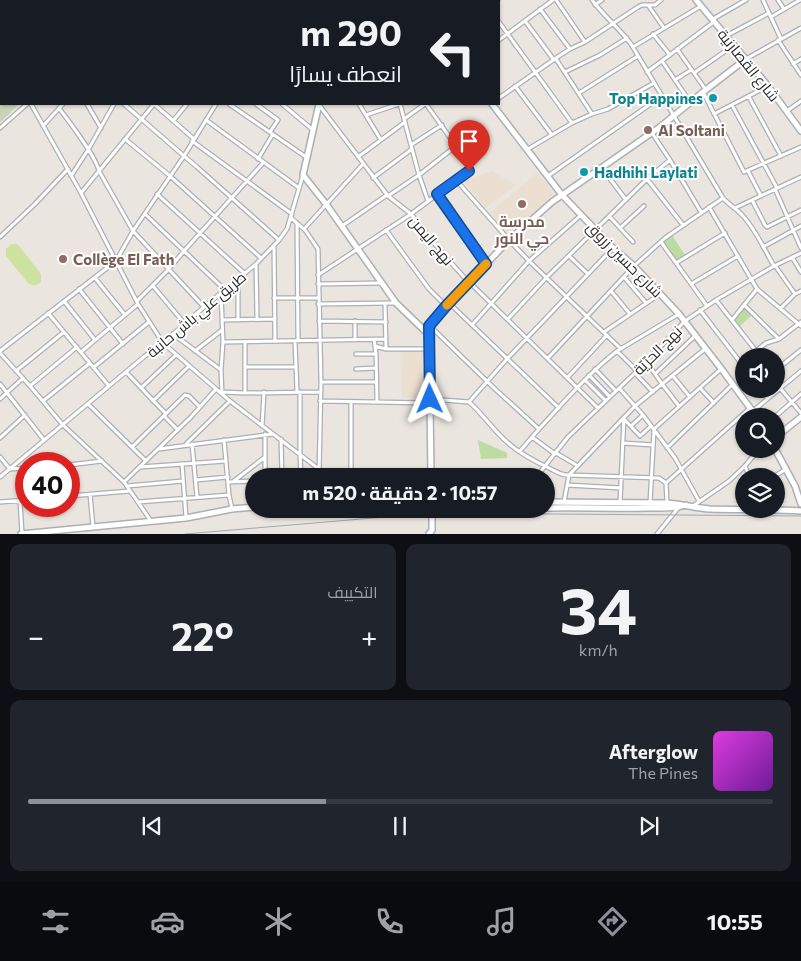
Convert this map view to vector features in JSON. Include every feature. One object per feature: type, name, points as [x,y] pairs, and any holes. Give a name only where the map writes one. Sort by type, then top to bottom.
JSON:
[{"type":"street","points":[[500,39],[554,0],[585,42]]},
{"type":"street","points":[[592,0],[627,38],[723,198],[746,218],[774,266],[795,294]]},
{"type":"street","points":[[595,5],[602,0]]},
{"type":"street","points":[[652,0],[655,5]]},
{"type":"street","points":[[500,97],[638,7],[642,5],[655,5],[661,0]]},
{"type":"street","name":"شارع القصارنية","points":[[696,0],[768,86],[801,131]]},
{"type":"street","points":[[647,72],[714,20],[746,0]]},
{"type":"street","points":[[763,0],[780,39],[801,75]]},
{"type":"street","points":[[778,0],[784,9]]},
{"type":"street","points":[[771,17],[800,0]]},
{"type":"street","points":[[648,5],[664,28]]},
{"type":"street","points":[[633,47],[701,6]]},
{"type":"street","points":[[540,9],[570,50]]},
{"type":"street","points":[[726,36],[769,13]]},
{"type":"street","points":[[524,21],[565,72],[592,114]]},
{"type":"street","points":[[500,24],[572,123]]},
{"type":"street","points":[[432,468],[429,326],[509,240],[562,195],[652,133],[746,59],[801,28]]},
{"type":"street","points":[[653,34],[670,55]]},
{"type":"street","points":[[565,72],[600,55],[627,38]]},
{"type":"street","points":[[675,80],[734,45]]},
{"type":"street","points":[[678,49],[704,91],[743,171],[748,171],[801,147]]},
{"type":"street","points":[[579,93],[638,56]]},
{"type":"street","points":[[794,64],[801,59]]},
{"type":"street","points":[[662,61],[690,102]]},
{"type":"street","points":[[528,149],[572,123],[607,110],[654,83]]},
{"type":"street","points":[[516,86],[552,135]]},
{"type":"street","points":[[714,114],[768,86]]},
{"type":"street","points":[[547,176],[662,96]]},
{"type":"street","points":[[749,97],[781,156]]},
{"type":"street","points":[[787,112],[801,102]]},
{"type":"street","points":[[0,128],[26,105]]},
{"type":"street","points":[[32,105],[162,343],[230,401],[318,468]]},
{"type":"street","points":[[43,126],[62,105]]},
{"type":"street","points":[[88,105],[101,128]]},
{"type":"street","points":[[71,176],[113,105]]},
{"type":"street","points":[[125,105],[279,240]]},
{"type":"street","points":[[81,193],[153,105]]},
{"type":"street","points":[[155,105],[193,140],[291,216],[304,229],[318,248],[321,382],[320,468]]},
{"type":"street","points":[[173,121],[186,105]]},
{"type":"street","points":[[152,521],[124,482],[63,425],[0,352],[116,260],[215,105]]},
{"type":"street","points":[[230,105],[306,158]]},
{"type":"street","points":[[257,105],[278,120],[258,159]]},
{"type":"street","points":[[283,105],[312,130]]},
{"type":"street","name":"طريق علي باش حانبة","points":[[0,477],[256,264],[279,240],[287,229],[303,175],[317,105]]},
{"type":"street","name":"نهج اليمن","points":[[317,105],[387,196],[411,214],[442,254],[598,408]]},
{"type":"street","points":[[359,105],[381,140]]},
{"type":"street","points":[[366,115],[396,105]]},
{"type":"street","points":[[399,105],[428,201]]},
{"type":"street","points":[[358,157],[425,105]]},
{"type":"street","points":[[318,275],[411,214],[469,171],[472,165],[471,162],[456,146],[427,105]]},
{"type":"street","name":"شارع حسين زروق","points":[[493,105],[562,195],[613,248],[634,266],[679,314],[749,408]]},
{"type":"street","points":[[732,105],[764,164],[801,248]]},
{"type":"street","points":[[59,108],[98,166],[133,231],[204,307]]},
{"type":"street","points":[[206,120],[299,188]]},
{"type":"street","points":[[373,178],[442,124]]},
{"type":"street","points":[[652,133],[702,212]]},
{"type":"street","points":[[125,140],[170,176],[261,258]]},
{"type":"street","points":[[341,226],[419,175],[456,146]]},
{"type":"street","points":[[508,319],[546,278],[609,216],[647,179],[670,160]]},
{"type":"street","points":[[81,352],[138,302],[263,163]]},
{"type":"street","points":[[304,229],[363,164]]},
{"type":"street","points":[[602,168],[626,200]]},
{"type":"street","points":[[0,237],[68,169]]},
{"type":"street","points":[[748,171],[761,196]]},
{"type":"street","points":[[303,175],[326,204],[396,303],[430,334]]},
{"type":"street","points":[[734,208],[801,177]]},
{"type":"street","points":[[647,179],[683,225]]},
{"type":"street","points":[[456,180],[529,261],[606,333],[653,392]]},
{"type":"street","points":[[157,194],[244,273]]},
{"type":"street","points":[[437,194],[486,264]]},
{"type":"street","points":[[548,358],[634,266],[683,225],[723,198]]},
{"type":"street","points":[[752,200],[767,227],[801,210]]},
{"type":"street","points":[[620,228],[644,206]]},
{"type":"street","points":[[709,207],[758,289],[800,324],[779,339],[761,348]]},
{"type":"street","points":[[145,214],[224,289]]},
{"type":"street","points":[[472,325],[529,261],[581,215]]},
{"type":"street","points":[[609,216],[633,242]]},
{"type":"street","points":[[297,222],[296,367],[301,468]]},
{"type":"street","points":[[763,247],[801,226]]},
{"type":"street","points":[[386,230],[429,289],[472,325],[559,408]]},
{"type":"street","points":[[676,263],[725,233]]},
{"type":"street","points":[[661,242],[707,306]]},
{"type":"street","points":[[274,245],[275,341]]},
{"type":"street","points":[[468,402],[613,248]]},
{"type":"street","name":"نهج الحرّيّة","points":[[545,466],[568,438],[685,322],[716,300],[774,266],[801,253]]},
{"type":"street","points":[[569,256],[588,274]]},
{"type":"street","points":[[691,284],[738,256]]},
{"type":"street","points":[[792,257],[801,272]]},
{"type":"street","points":[[256,264],[257,319]]},
{"type":"street","points":[[624,277],[646,303]]},
{"type":"street","points":[[95,278],[125,315]]},
{"type":"street","points":[[238,278],[238,320]]},
{"type":"street","points":[[318,284],[382,283]]},
{"type":"street","points":[[153,286],[184,323]]},
{"type":"street","points":[[79,289],[123,344]]},
{"type":"street","points":[[732,320],[758,289]]},
{"type":"street","points":[[611,291],[630,314]]},
{"type":"street","points":[[781,308],[795,294],[801,291]]},
{"type":"street","points":[[221,292],[222,393]]},
{"type":"street","points":[[568,378],[606,333],[660,294]]},
{"type":"street","points":[[274,298],[318,298]]},
{"type":"street","points":[[716,300],[753,348]]},
{"type":"street","points":[[64,301],[95,340]]},
{"type":"street","points":[[386,303],[386,349]]},
{"type":"street","points":[[318,304],[396,303]]},
{"type":"street","points":[[744,305],[779,339]]},
{"type":"street","points":[[700,310],[735,355]]},
{"type":"street","points":[[48,313],[109,386]]},
{"type":"street","points":[[519,451],[595,369],[619,350],[679,314]]},
{"type":"street","points":[[222,320],[275,319]]},
{"type":"street","points":[[319,321],[386,322]]},
{"type":"street","points":[[94,367],[149,322]]},
{"type":"street","points":[[355,322],[355,340]]},
{"type":"street","points":[[429,326],[539,429]]},
{"type":"street","points":[[196,351],[222,330]]},
{"type":"street","points":[[16,371],[64,332]]},
{"type":"street","points":[[173,334],[222,370]]},
{"type":"street","points":[[655,374],[696,335]]},
{"type":"street","points":[[374,339],[377,402]]},
{"type":"street","points":[[222,342],[386,339]]},
{"type":"street","points":[[245,342],[245,393]]},
{"type":"street","points":[[375,346],[386,349],[430,349]]},
{"type":"street","points":[[30,386],[77,347]]},
{"type":"street","points":[[563,503],[569,474],[635,406],[706,348]]},
{"type":"street","points":[[785,363],[801,350]]},
{"type":"street","points":[[141,388],[176,354]]},
{"type":"street","points":[[356,354],[376,354]]},
{"type":"street","points":[[646,361],[680,406]]},
{"type":"street","points":[[43,401],[90,363]]},
{"type":"street","points":[[154,401],[189,366]]},
{"type":"street","points":[[245,367],[296,367]]},
{"type":"street","points":[[356,369],[376,368]]},
{"type":"street","points":[[595,369],[643,415],[668,448],[699,501]]},
{"type":"street","points":[[624,417],[640,436],[680,406],[721,369]]},
{"type":"street","points":[[785,384],[801,371]]},
{"type":"street","points":[[126,372],[178,430]]},
{"type":"street","points":[[589,376],[610,397]]},
{"type":"street","points":[[673,376],[690,397]]},
{"type":"street","points":[[0,399],[23,378]]},
{"type":"street","points":[[585,380],[606,401]]},
{"type":"street","points":[[321,382],[376,382]]},
{"type":"street","points":[[0,384],[44,440]]},
{"type":"street","points":[[668,448],[733,384]]},
{"type":"street","points":[[700,388],[714,403]]},
{"type":"street","points":[[124,482],[200,408],[216,389]]},
{"type":"street","points":[[262,426],[264,392]]},
{"type":"street","points":[[222,393],[320,392]]},
{"type":"street","points":[[785,394],[801,413]]},
{"type":"street","points":[[785,409],[801,394]]},
{"type":"street","points":[[132,447],[186,395],[200,408]]},
{"type":"street","points":[[757,408],[768,398]]},
{"type":"street","points":[[185,445],[230,401]]},
{"type":"street","points":[[320,401],[468,402],[486,418],[498,434],[510,445],[545,466],[565,475],[659,478],[666,482]]},
{"type":"street","points":[[351,402],[351,468]]},
{"type":"street","points":[[88,404],[146,461]]},
{"type":"street","points":[[0,438],[25,415]]},
{"type":"street","points":[[631,426],[643,415]]},
{"type":"street","points":[[620,505],[624,417]]},
{"type":"street","points":[[785,430],[801,417]]},
{"type":"street","points":[[667,503],[666,482],[735,425]]},
{"type":"street","points":[[650,503],[652,428]]},
{"type":"street","points":[[265,434],[265,468]]},
{"type":"street","points":[[158,449],[273,434]]},
{"type":"street","points":[[532,437],[578,466]]},
{"type":"street","points":[[281,439],[282,468]]},
{"type":"street","points":[[224,440],[232,509]]},
{"type":"street","points":[[623,442],[653,445]]},
{"type":"street","points":[[192,444],[197,497]]},
{"type":"street","points":[[0,457],[10,469],[15,469]]},
{"type":"street","points":[[234,481],[265,458]]},
{"type":"street","points":[[693,507],[722,486],[752,458]]},
{"type":"street","points":[[780,458],[795,486],[801,504]]},
{"type":"street","points":[[80,464],[102,461]]},
{"type":"street","points":[[140,467],[226,461]]},
{"type":"street","points":[[182,464],[186,518]]},
{"type":"street","points":[[196,480],[228,479],[245,482]]},
{"type":"street","points":[[127,486],[183,481]]},
{"type":"street","points":[[567,485],[621,488]]},
{"type":"street","points":[[80,495],[130,492]]},
{"type":"street","points":[[90,494],[93,528]]},
{"type":"street","points":[[138,502],[229,495]]},
{"type":"street","points":[[0,502],[15,501]]},
{"type":"street","points":[[555,503],[735,509]]},
{"type":"street","points":[[555,508],[650,503],[667,503],[682,506]]},
{"type":"street","points":[[657,534],[682,506]]},
{"type":"street","points":[[20,517],[21,534],[186,518],[245,508]]},
{"type":"street","points":[[785,510],[801,511]]},
{"type":"street","points":[[431,532],[432,518]]},
{"type":"shaded area","points":[[492,171],[516,185],[485,208],[464,181]]},
{"type":"shaded area","name":"مدرسة حي النور","points":[[537,173],[555,194],[508,234],[490,213]]},
{"type":"shaded area","points":[[401,351],[424,351],[424,398],[402,398]]},
{"type":"green space","points":[[0,105],[18,105],[0,123]]},
{"type":"green space","points":[[672,235],[685,255],[676,261],[663,242]]},
{"type":"green space","points":[[11,244],[17,244],[20,247],[41,274],[41,281],[38,284],[28,283],[6,256],[6,249]]},
{"type":"green space","points":[[743,307],[752,315],[739,327],[733,321]]},
{"type":"green space","points":[[478,440],[507,453],[507,458],[481,459]]},
{"type":"railway","points":[[185,534],[432,513],[801,516]]},
{"type":"slow traffic","points":[[447,305],[486,264]]},
{"type":"place","name":"Top Happines","points":[[713,98]]},
{"type":"place","name":"Al Soltani","points":[[648,130]]},
{"type":"place","name":"Hadhihi Laylati","points":[[584,172]]},
{"type":"place","name":"مدرسة حي النور","points":[[522,204]]},
{"type":"place","name":"Collège El Fath","points":[[63,259]]},
{"type":"route","points":[[430,399],[429,326],[486,264],[437,194],[469,171]]}]
